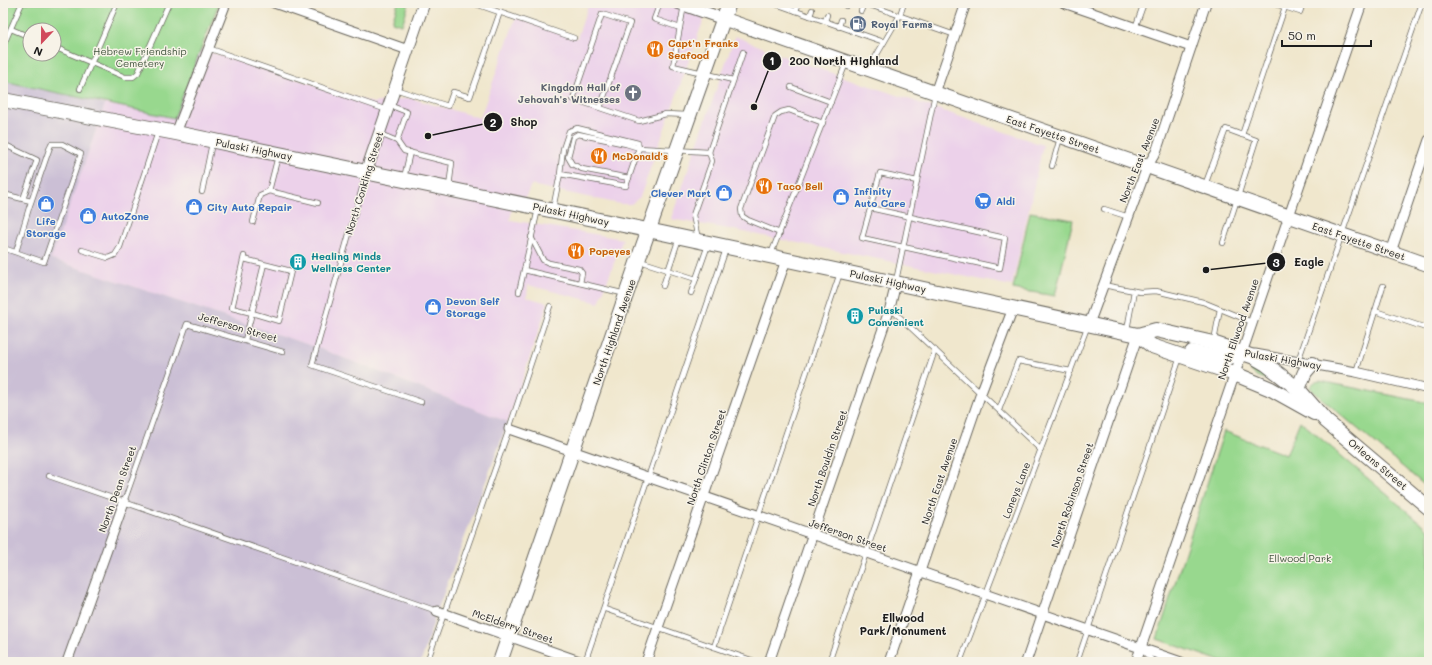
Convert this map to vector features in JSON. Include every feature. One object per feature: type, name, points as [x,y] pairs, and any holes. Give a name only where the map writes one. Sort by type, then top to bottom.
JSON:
[{"type":"main road","name":"North Highland Avenue","points":[[500,662],[648,230],[690,116],[729,3]]},
{"type":"main road","name":"East Fayette Street","points":[[724,19],[1429,265]]},
{"type":"main road","name":"Pulaski Highway","points":[[3,100],[176,133],[552,210],[1133,333],[1156,330],[1213,343],[1242,352]]},
{"type":"main road","name":"Pulaski Highway","points":[[1133,333],[1152,346],[1235,374]]},
{"type":"main road","points":[[1180,356],[1194,351],[1225,359],[1242,352]]},
{"type":"main road","name":"Orleans Street","points":[[1242,352],[1266,364],[1298,388],[1326,421],[1429,508]]},
{"type":"main road","points":[[1298,388],[1305,372],[1312,364]]},
{"type":"main road","name":"Orleans Street","points":[[1235,374],[1271,389],[1326,421]]},
{"type":"street","points":[[176,133],[226,3]]},
{"type":"street","points":[[274,3],[408,50]]},
{"type":"street","name":"North Conkling Street","points":[[366,172],[424,3]]},
{"type":"street","points":[[935,93],[966,3]]},
{"type":"street","points":[[1064,3],[1191,47]]},
{"type":"street","name":"North East Avenue","points":[[1089,324],[1148,167],[1156,152],[1206,3]]},
{"type":"street","name":"North Ellwood Avenue","points":[[1136,662],[1362,3]]},
{"type":"street","name":"East Fayette Street","points":[[681,4],[724,19]]},
{"type":"street","points":[[1391,252],[1429,140]]},
{"type":"street","name":"North Clinton Street","points":[[646,662],[786,260]]},
{"type":"street","name":"North Bouldin Street","points":[[769,662],[890,308],[896,283]]},
{"type":"street","name":"North East Avenue","points":[[889,662],[981,393],[1012,308]]},
{"type":"street","name":"North Robinson Street","points":[[1026,662],[1043,614],[1133,333]]},
{"type":"street","name":"Pulaski Highway","points":[[1242,352],[1356,372],[1429,389]]},
{"type":"street","name":"Jefferson Street","points":[[509,429],[1181,662]]},
{"type":"street","name":"North Dean Street","points":[[67,662],[124,502]]},
{"type":"street","name":"McElderry Street","points":[[440,612],[584,662]]},
{"type":"lane","points":[[3,46],[22,3]]},
{"type":"lane","points":[[80,88],[117,3]]},
{"type":"lane","points":[[62,50],[125,77],[133,78],[138,73],[169,3]]},
{"type":"lane","points":[[473,3],[574,38]]},
{"type":"lane","points":[[660,3],[654,19],[680,28]]},
{"type":"lane","points":[[773,3],[884,42]]},
{"type":"lane","points":[[861,11],[864,3],[955,35]]},
{"type":"lane","points":[[868,69],[900,15],[904,3]]},
{"type":"lane","points":[[1135,28],[1144,3]]},
{"type":"lane","points":[[1272,3],[1300,12],[1304,3]]},
{"type":"lane","points":[[1298,361],[1422,3]]},
{"type":"lane","points":[[681,4],[680,28],[674,66],[733,80]]},
{"type":"lane","points":[[796,11],[798,5]]},
{"type":"lane","points":[[1242,135],[1285,7]]},
{"type":"lane","points":[[810,16],[812,10]]},
{"type":"lane","points":[[395,89],[448,106],[453,92],[470,97],[500,12]]},
{"type":"lane","points":[[600,108],[630,23],[602,14],[573,99],[600,108],[640,121],[666,114],[690,116]]},
{"type":"lane","points":[[825,21],[827,15]]},
{"type":"lane","points":[[839,27],[841,20]]},
{"type":"lane","points":[[853,32],[856,24]]},
{"type":"lane","points":[[11,29],[22,34]]},
{"type":"lane","points":[[208,48],[388,108],[407,112],[397,141]]},
{"type":"lane","points":[[691,293],[696,279],[703,242],[693,215],[712,162],[709,152],[743,52]]},
{"type":"lane","points":[[770,256],[846,62]]},
{"type":"lane","points":[[791,87],[831,102]]},
{"type":"lane","points":[[896,283],[935,93]]},
{"type":"lane","points":[[780,233],[748,220],[742,216],[741,209],[775,116],[781,112],[790,110],[823,123]]},
{"type":"lane","points":[[552,210],[560,174],[563,149],[569,131],[577,128],[638,143],[639,148],[626,186],[560,174]]},
{"type":"lane","points":[[1204,186],[1226,129],[1256,140],[1223,243]]},
{"type":"lane","points":[[82,250],[108,258],[115,255],[120,247],[158,130]]},
{"type":"lane","points":[[380,134],[397,141],[404,151],[452,163],[448,189]]},
{"type":"lane","points":[[629,178],[582,169],[572,164],[568,157],[569,148],[573,137],[578,134],[639,148],[709,152]]},
{"type":"lane","points":[[1052,166],[1061,136]]},
{"type":"lane","points":[[202,192],[213,141]]},
{"type":"lane","points":[[3,144],[37,160],[23,199]]},
{"type":"lane","points":[[3,248],[44,262],[81,154],[62,144],[51,144],[31,200],[16,252]]},
{"type":"lane","points":[[404,180],[410,152]]},
{"type":"lane","points":[[269,191],[278,154]]},
{"type":"lane","name":"North Conkling Street","points":[[366,172],[312,365],[421,402]]},
{"type":"lane","points":[[870,208],[1005,238],[1000,268],[862,238],[870,208],[880,173],[917,181]]},
{"type":"lane","points":[[253,222],[260,195],[269,191],[318,203]]},
{"type":"lane","points":[[3,194],[31,200]]},
{"type":"lane","points":[[519,292],[538,208]]},
{"type":"lane","points":[[1104,209],[1129,217]]},
{"type":"lane","points":[[531,237],[543,260],[578,269],[582,273],[580,283]]},
{"type":"lane","points":[[663,286],[680,237]]},
{"type":"lane","points":[[584,662],[604,609],[647,477],[727,247]]},
{"type":"lane","points":[[244,258],[264,264],[292,271],[279,321],[232,308],[244,258]]},
{"type":"lane","points":[[638,260],[696,279]]},
{"type":"lane","points":[[245,340],[264,264]]},
{"type":"lane","points":[[524,270],[627,294]]},
{"type":"lane","points":[[714,647],[841,271]]},
{"type":"lane","points":[[1103,285],[1134,291],[1156,291],[1203,302],[1252,322]]},
{"type":"lane","points":[[1356,372],[1383,286]]},
{"type":"lane","points":[[1133,333],[1134,291]]},
{"type":"lane","points":[[427,662],[440,612],[509,429],[550,306]]},
{"type":"lane","points":[[890,308],[1041,450]]},
{"type":"lane","points":[[1213,343],[1220,309]]},
{"type":"lane","points":[[1375,311],[1429,329]]},
{"type":"lane","name":"Jefferson Street","points":[[187,324],[283,352]]},
{"type":"lane","name":"North Dean Street","points":[[124,502],[187,324]]},
{"type":"lane","name":"Loneys Lane","points":[[960,662],[1089,324]]},
{"type":"lane","points":[[829,662],[935,350]]},
{"type":"lane","points":[[1077,662],[1180,356]]},
{"type":"lane","points":[[999,410],[1018,361],[1071,371]]},
{"type":"lane","points":[[49,476],[440,612]]},
{"type":"lane","points":[[604,609],[757,662]]},
{"type":"lane","points":[[1141,648],[1154,662]]},
{"type":"lane","points":[[3,660],[10,662]]},
{"type":"shaded area","points":[[589,3],[682,3],[706,13],[640,197],[631,204],[620,204],[531,185],[522,205],[513,203],[510,220],[623,239],[599,303],[528,285],[527,297],[548,303],[508,422],[318,348],[51,259],[105,104],[174,118],[201,49],[373,103],[410,98],[480,118],[516,17],[577,38]]},
{"type":"shaded area","points":[[735,36],[788,58],[1043,145],[1012,286],[729,229],[671,219]]},
{"type":"shaded area","points":[[3,81],[105,104],[51,259],[318,348],[508,422],[437,611],[421,662],[3,662]]},
{"type":"green space","name":"Hebrew Friendship Cemetery","points":[[3,3],[219,3],[174,118],[3,81]]},
{"type":"green space","points":[[398,3],[409,3],[402,25],[392,22]]},
{"type":"green space","points":[[1030,212],[1073,220],[1055,296],[1013,289]]},
{"type":"green space","points":[[1253,367],[1274,381],[1256,375],[1251,371],[1250,368]]},
{"type":"green space","points":[[1320,381],[1429,403],[1429,489],[1313,391],[1310,387],[1311,385],[1314,382]]},
{"type":"green space","name":"Ellwood Park","points":[[1300,421],[1429,530],[1429,653],[1426,662],[1223,662],[1157,639],[1224,431],[1286,455]]},
{"type":"place","name":"Royal Farms","points":[[858,24]]},
{"type":"place","name":"Capt'n Franks Seafood","points":[[655,49]]},
{"type":"place","name":"Kingdom Hall of Jehovah's Witnesses","points":[[633,93]]},
{"type":"place","name":"200 North Highland","points":[[754,107]]},
{"type":"place","name":"Shop","points":[[428,136]]},
{"type":"place","name":"McDonald's","points":[[599,156]]},
{"type":"place","name":"Taco Bell","points":[[764,186]]},
{"type":"place","name":"Clever Mart","points":[[724,193]]},
{"type":"place","name":"Infinity Auto Care","points":[[841,197]]},
{"type":"place","name":"Aldi","points":[[983,201]]},
{"type":"place","name":"Life Storage","points":[[46,204]]},
{"type":"place","name":"City Auto Repair","points":[[194,207]]},
{"type":"place","name":"AutoZone","points":[[88,216]]},
{"type":"place","name":"Popeyes","points":[[576,251]]},
{"type":"place","name":"Healing Minds Wellness Center","points":[[298,262]]},
{"type":"place","name":"Eagle","points":[[1206,270]]},
{"type":"place","name":"Devon Self Storage","points":[[433,307]]},
{"type":"place","name":"Pulaski Convenient","points":[[855,316]]},
{"type":"district","name":"Ellwood Park/Monument","points":[[903,624]]}]
